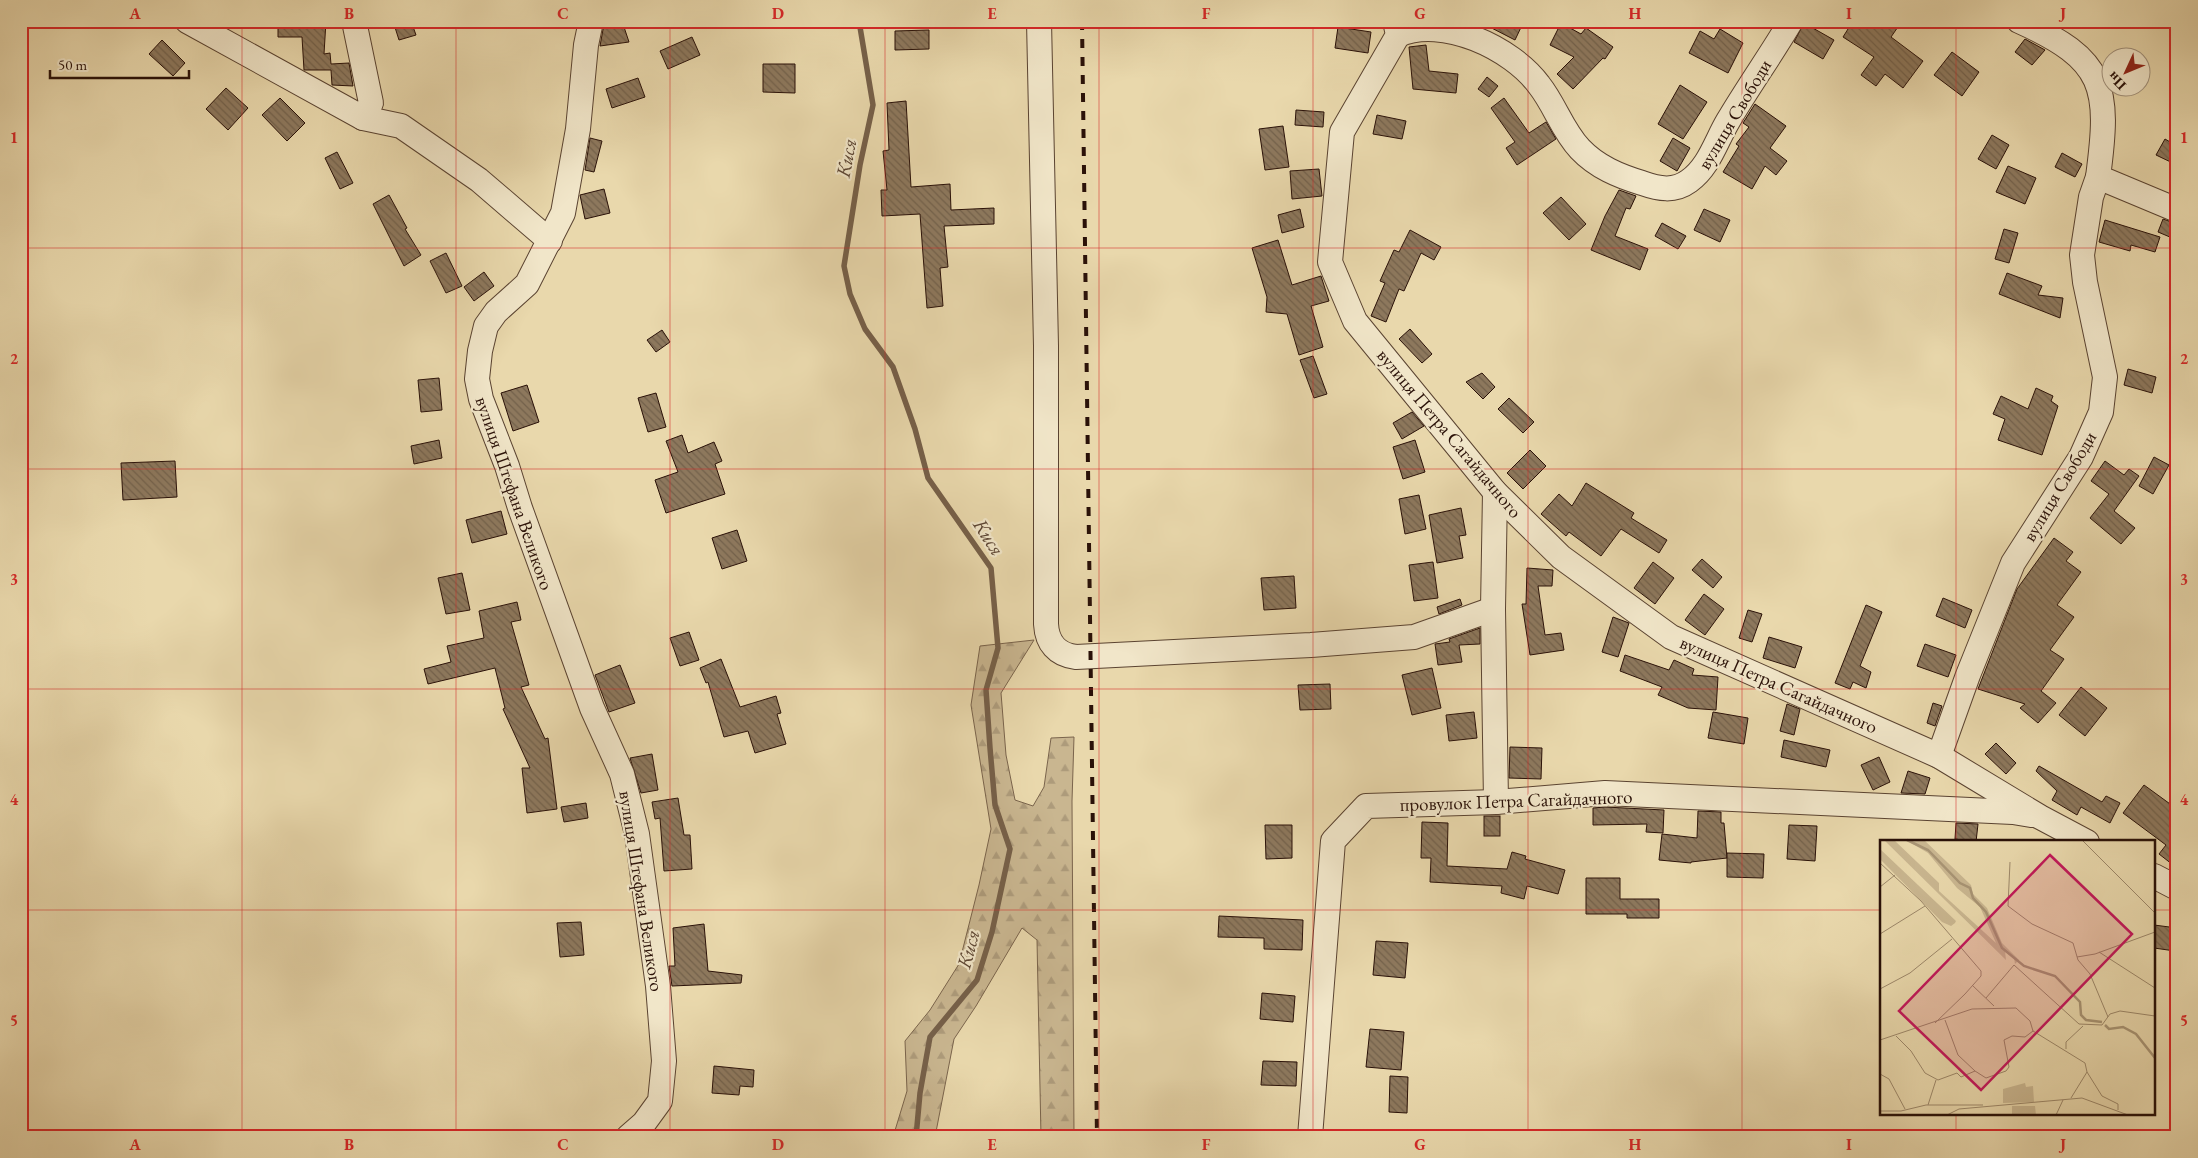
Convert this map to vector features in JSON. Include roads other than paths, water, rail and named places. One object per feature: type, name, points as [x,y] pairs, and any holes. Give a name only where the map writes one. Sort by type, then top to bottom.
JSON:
[{"type":"street","points":[[187,21],[362,118],[401,126],[440,151],[479,180],[550,241]]},
{"type":"street","points":[[354,21],[371,103],[362,118]]},
{"type":"street","name":"вулиця Штефана Великого","points":[[592,21],[566,200],[550,241],[527,284],[496,312],[486,326],[480,351],[477,379],[481,399],[508,466],[520,508],[592,708],[622,774],[637,834],[658,986],[664,1062],[660,1101],[644,1123],[628,1137]]},
{"type":"street","points":[[1039,21],[1046,346],[1046,624],[1048,636],[1053,646],[1066,656],[1076,657],[1337,644],[1414,637],[1493,609]]},
{"type":"street","name":"вулиця Свободи","points":[[1396,28],[1442,30],[1482,43],[1506,55],[1537,81],[1564,129],[1586,155],[1615,174],[1650,186],[1667,189],[1678,187],[1689,181],[1705,166],[1728,120],[1791,21]]},
{"type":"street","name":"вулиця Свободи","points":[[1939,756],[1968,675],[2014,563],[2081,457],[2102,412],[2105,377],[2085,282],[2082,255],[2091,197],[2098,177],[2104,112],[2099,88],[2086,64],[2065,44],[2019,21]]},
{"type":"street","name":"вулиця Петра Сагайдачного","points":[[1396,28],[1342,132],[1330,262],[1355,321],[1495,492],[1561,557],[1672,637],[1939,756],[2040,817],[2084,840]]},
{"type":"street","points":[[2098,177],[2177,210]]},
{"type":"street","points":[[1495,492],[1493,609],[1496,802]]},
{"type":"street","name":"провулок Петра Сагайдачного","points":[[1310,1137],[1333,841],[1366,806],[1496,802],[1604,793],[2013,812],[2040,817]]},
{"type":"street","points":[[2156,877],[2177,888]]},
{"type":"waterway","name":"Кися","points":[[859,21],[873,105],[860,165],[844,266],[850,294],[865,329],[893,367],[915,429],[928,478],[991,568],[998,648],[986,690],[995,805],[1010,849],[992,932],[977,980],[930,1037],[920,1093],[916,1137]]},
{"type":"railway","points":[[1082,21],[1097,1137]]}]
